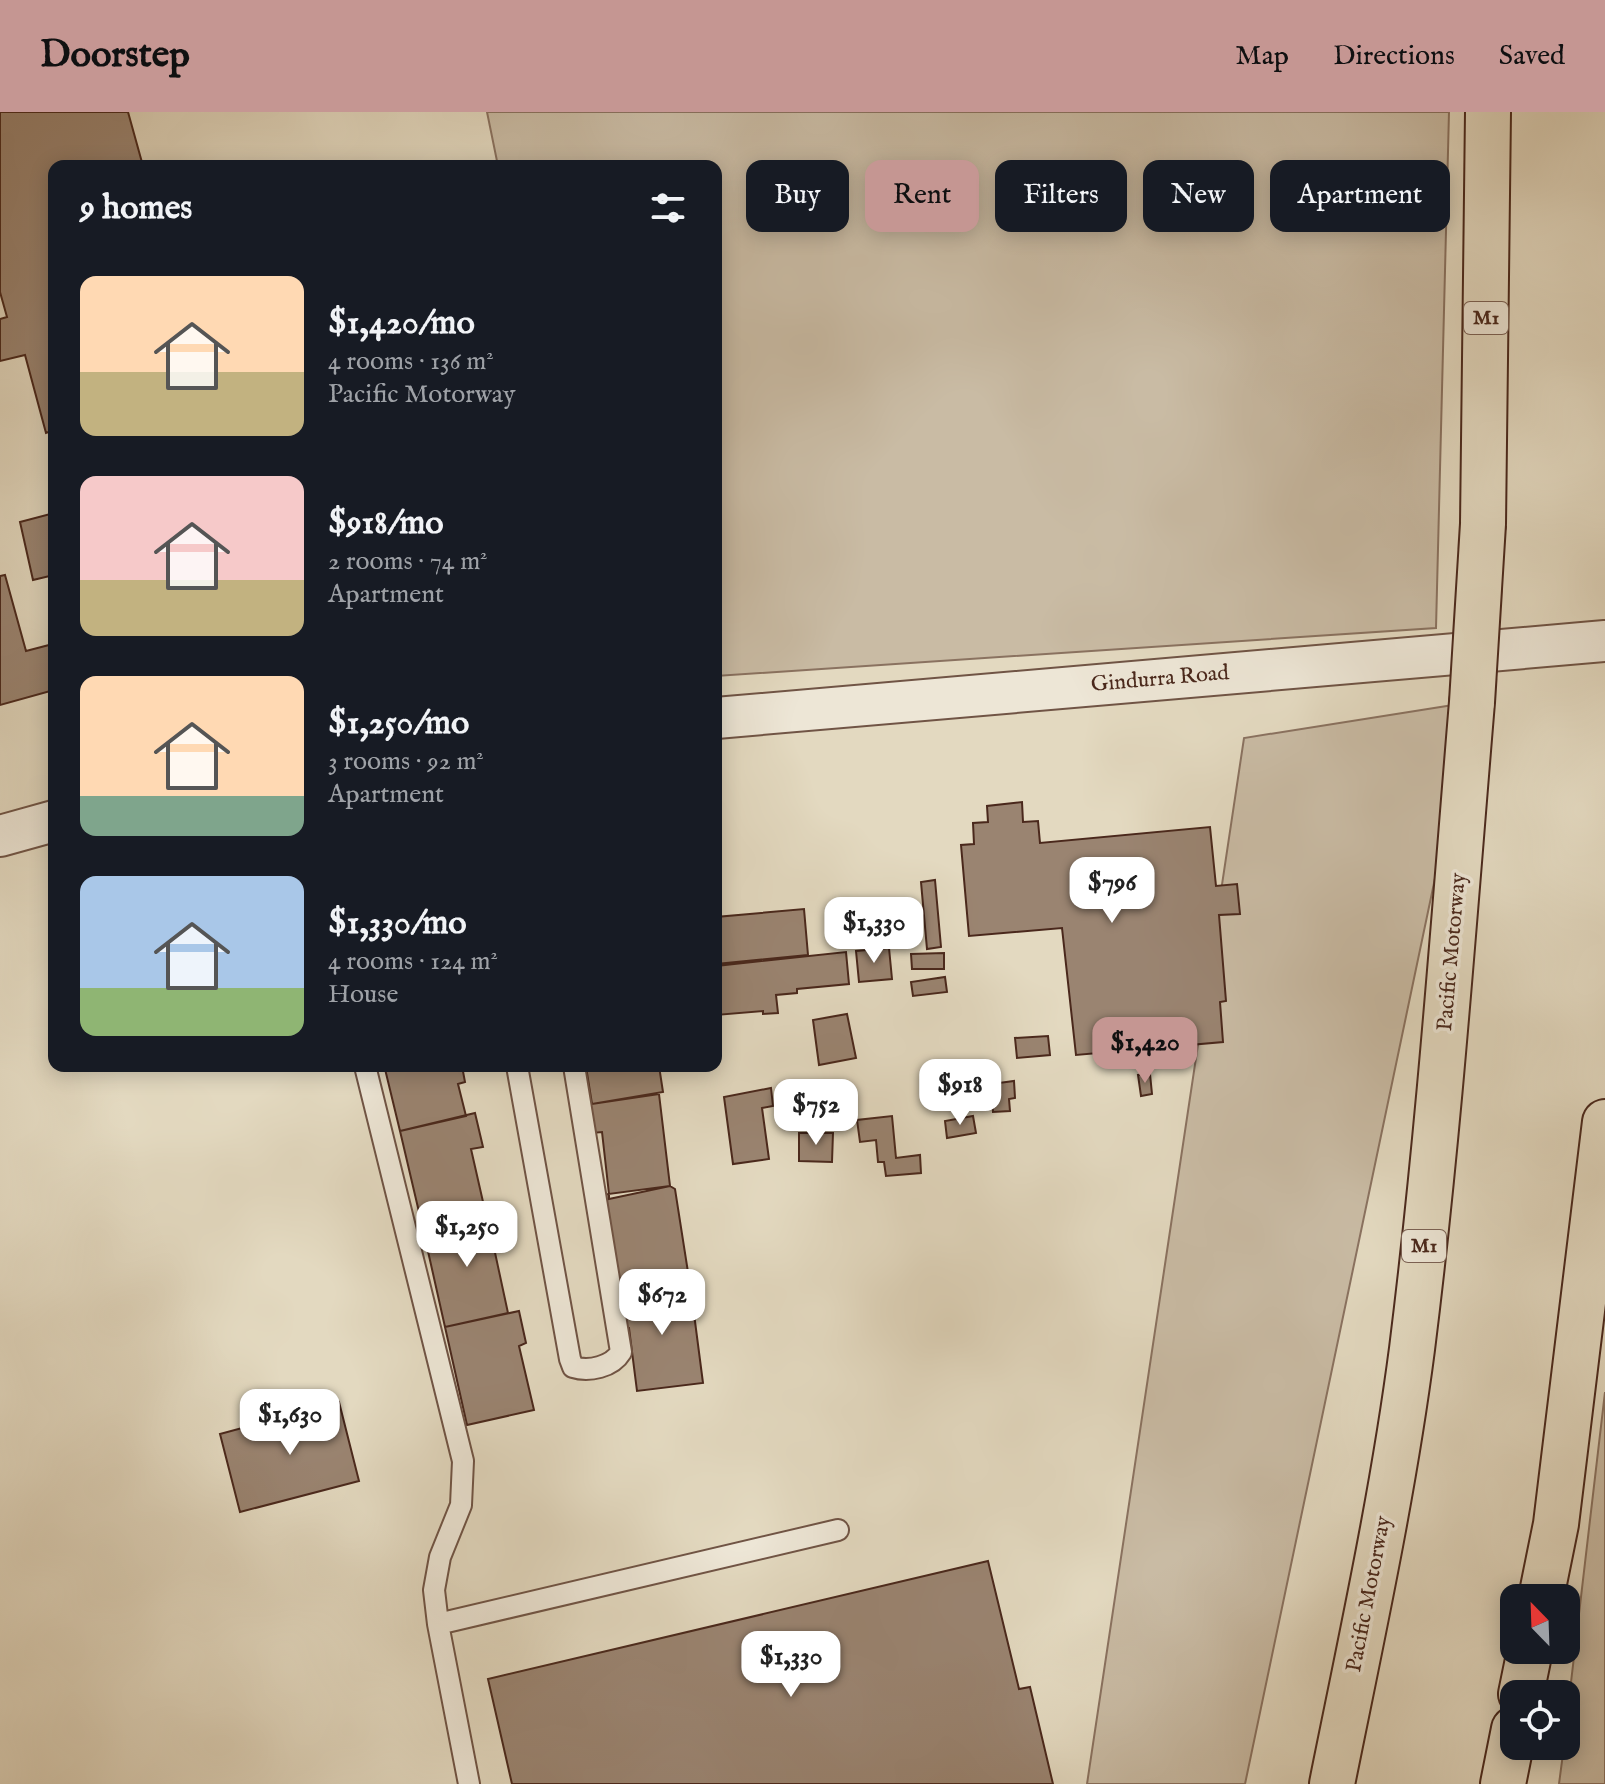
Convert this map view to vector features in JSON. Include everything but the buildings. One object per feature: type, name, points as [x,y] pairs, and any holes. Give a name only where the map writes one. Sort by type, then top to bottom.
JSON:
[{"type":"highway","name":"Pacific Motorway","points":[[1332,1784],[1379,1552],[1412,1352],[1438,1122],[1483,524],[1488,112]]},
{"type":"highway","points":[[1544,1584],[1556,1524],[1605,1122]]},
{"type":"highway","points":[[1503,1784],[1508,1760]]},
{"type":"street","name":"Gindurra Road","points":[[722,717],[1605,641]]},
{"type":"street","points":[[0,836],[48,823]]},
{"type":"lane","points":[[366,1072],[463,1461],[461,1505],[440,1557],[434,1590],[469,1784]]},
{"type":"lane","points":[[518,1072],[570,1359],[573,1367],[582,1369],[606,1365],[616,1360],[621,1352],[575,1072]]},
{"type":"lane","points":[[438,1624],[838,1530]]},
{"type":"shaded area","points":[[487,112],[1449,112],[1448,160],[1270,160],[1270,232],[1446,232],[1436,628],[722,676],[722,160],[497,160]]},
{"type":"shaded area","points":[[1472,702],[1245,1784],[1087,1784],[1244,738]]},
{"type":"shaded area","points":[[1605,1392],[1605,1784],[1559,1784],[1562,1760],[1580,1760],[1580,1680],[1571,1680],[1573,1664],[1580,1664],[1580,1605]]}]
